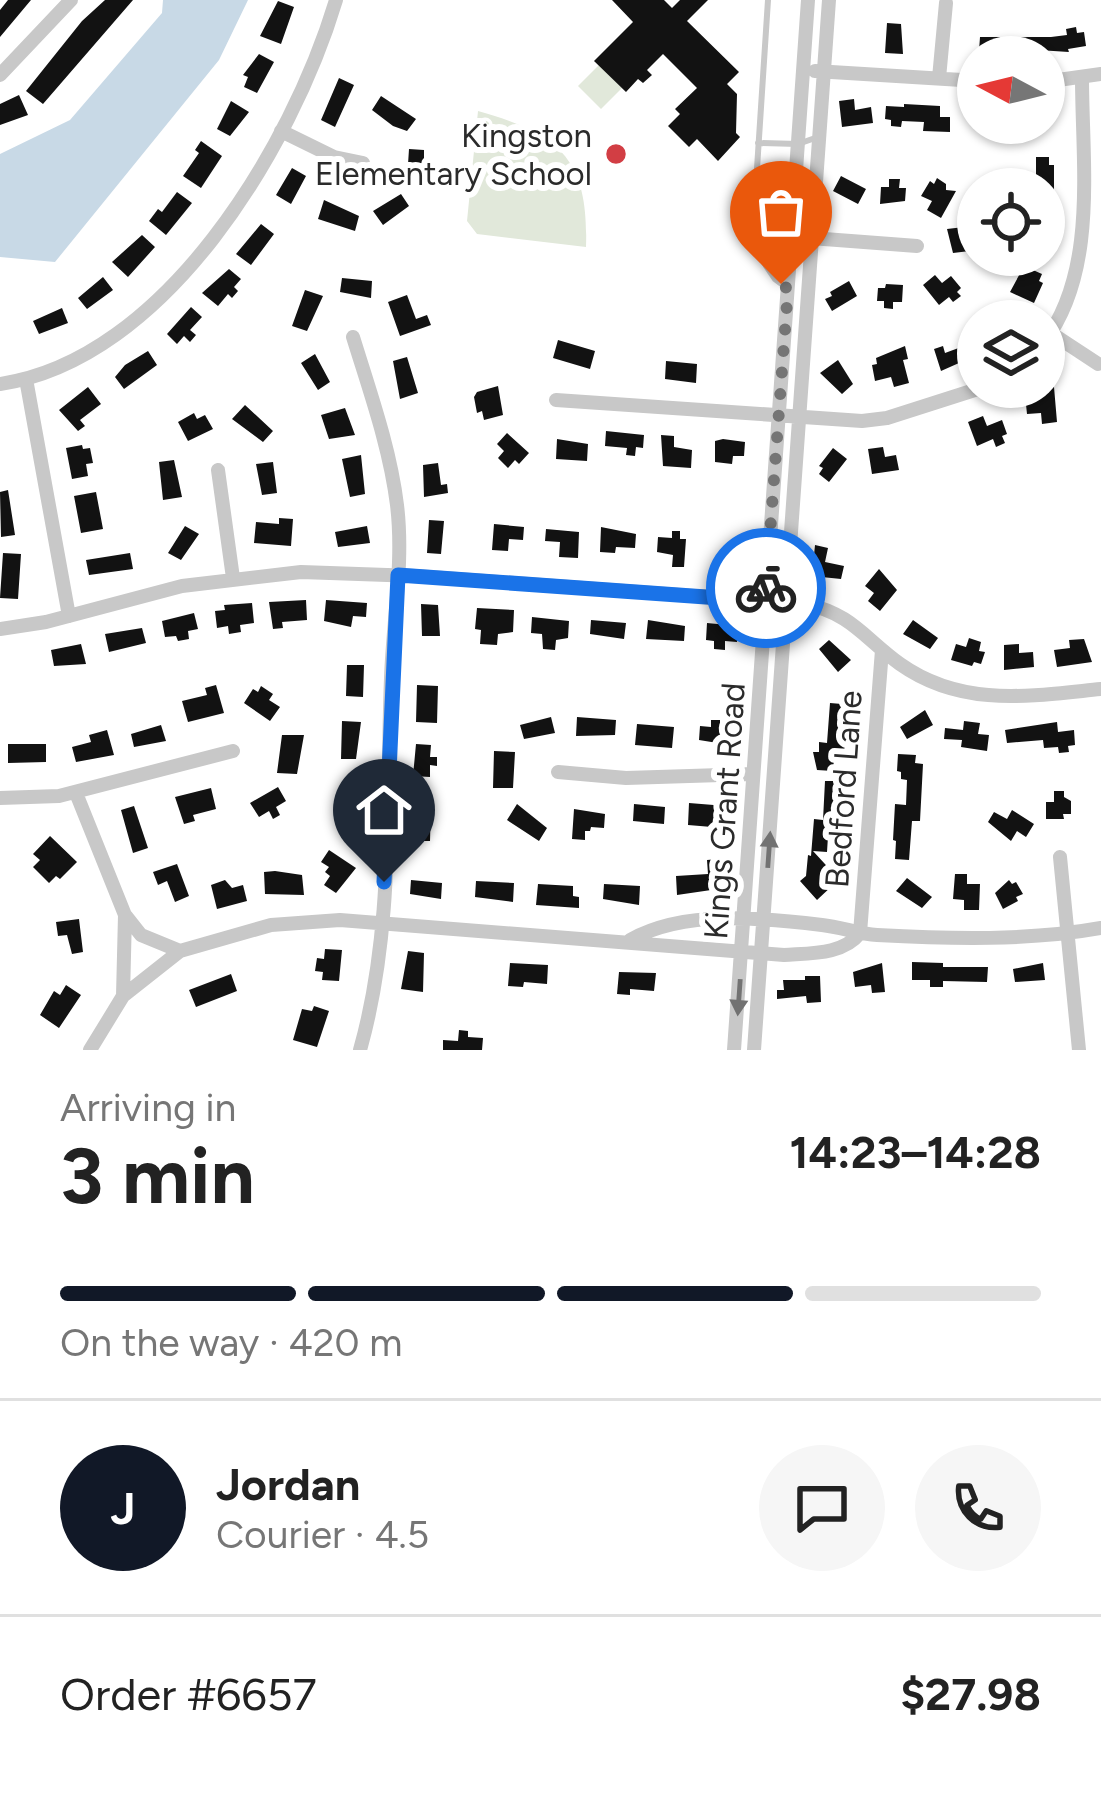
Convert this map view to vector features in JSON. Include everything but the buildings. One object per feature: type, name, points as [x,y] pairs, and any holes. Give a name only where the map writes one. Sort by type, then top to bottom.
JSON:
[{"type":"street","points":[[0,75],[71,0]]},
{"type":"street","points":[[0,384],[26,379],[99,349],[144,315],[233,209],[281,131],[316,58],[336,0]]},
{"type":"street","name":"Kings Grant Road","points":[[734,1050],[808,0]]},
{"type":"street","name":"Kings Grant Road","points":[[754,1050],[829,0]]},
{"type":"street","points":[[939,78],[946,3]]},
{"type":"street","points":[[803,70],[957,79]]},
{"type":"street","points":[[1065,80],[1101,74]]},
{"type":"street","points":[[1065,305],[1080,257],[1082,78]]},
{"type":"street","points":[[281,131],[334,157],[363,164]]},
{"type":"street","points":[[811,238],[917,246]]},
{"type":"street","points":[[353,337],[394,482],[398,575],[383,922],[376,981],[359,1050]]},
{"type":"street","points":[[1065,347],[1098,364]]},
{"type":"street","points":[[26,379],[69,616]]},
{"type":"street","points":[[556,400],[874,421],[957,395]]},
{"type":"street","points":[[218,470],[233,578]]},
{"type":"street","points":[[0,629],[233,578],[301,572],[398,575],[786,601],[841,614],[917,675],[961,692],[1011,698],[1101,689]]},
{"type":"street","name":"Bedford Lane","points":[[860,933],[882,650]]},
{"type":"street","points":[[0,798],[76,793],[233,752]]},
{"type":"street","points":[[558,772],[641,778],[753,774]]},
{"type":"street","points":[[76,793],[125,915],[141,935],[180,951]]},
{"type":"street","points":[[1060,857],[1079,1050]]},
{"type":"street","points":[[123,996],[125,915]]},
{"type":"street","points":[[630,940],[679,922],[744,921],[860,933],[989,938],[1101,928]]},
{"type":"street","points":[[90,1050],[123,996],[180,951],[271,925],[383,922],[760,953],[835,950],[860,933]]},
{"type":"lane","points":[[768,0],[752,245],[775,279],[788,289]]},
{"type":"lane","points":[[758,142],[798,144],[818,137]]},
{"type":"shaded area","points":[[599,65],[622,88],[601,109],[578,86]]},
{"type":"shaded area","points":[[478,111],[530,130],[564,155],[582,192],[586,247],[477,234],[467,221]]},
{"type":"water","points":[[163,0],[248,0],[219,60],[55,262],[0,257],[0,154],[70,120],[162,13]]},
{"type":"way so far","points":[[766,588],[788,289],[781,284]]},
{"type":"place","name":"Kingston Elementary School","points":[[616,154]]},
{"type":"route","points":[[384,882],[398,575],[748,600],[765,599],[766,588]]}]
